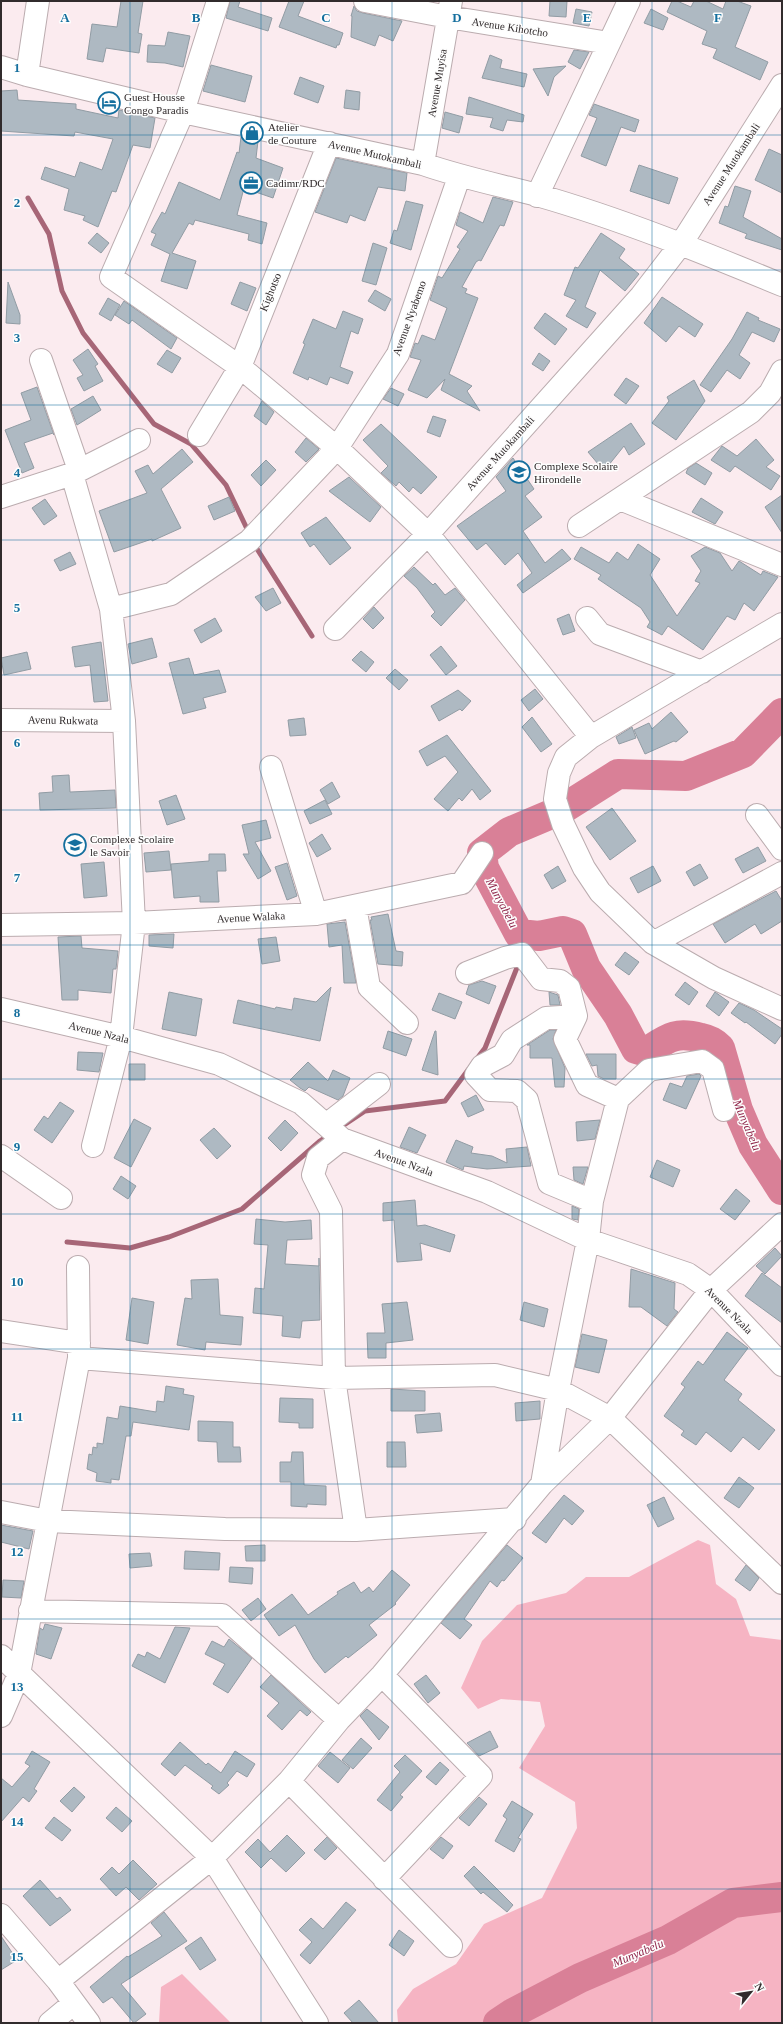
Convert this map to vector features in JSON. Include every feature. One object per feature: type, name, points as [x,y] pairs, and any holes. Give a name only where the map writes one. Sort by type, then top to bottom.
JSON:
[{"type":"street","points":[[27,75],[38,1]]},
{"type":"street","points":[[218,1],[183,112],[111,277],[240,367],[337,448],[428,534],[591,737]]},
{"type":"street","name":"Avenue Kihotcho","points":[[365,1],[450,9],[609,43]]},
{"type":"street","points":[[537,196],[629,1]]},
{"type":"street","name":"Avenue Muyisa","points":[[423,164],[450,9]]},
{"type":"street","name":"Avenue Mutokambali","points":[[1,67],[27,75],[183,112],[423,164],[459,177],[537,196],[681,244]]},
{"type":"street","name":"Avenue Mutokambali","points":[[334,629],[428,534],[641,296],[681,244],[782,85]]},
{"type":"street","name":"Kighotso","points":[[200,435],[240,367],[329,143]]},
{"type":"street","name":"Avenue Nyabemo","points":[[111,609],[170,594],[255,536],[337,448],[398,354],[459,177]]},
{"type":"street","points":[[681,244],[782,285]]},
{"type":"street","points":[[41,360],[75,472],[111,609],[124,721],[134,922],[121,1037],[93,1146]]},
{"type":"street","points":[[579,526],[751,412],[770,393],[782,371]]},
{"type":"street","points":[[1,497],[75,472],[139,440]]},
{"type":"street","points":[[620,499],[782,565]]},
{"type":"street","points":[[587,618],[600,634],[702,672]]},
{"type":"street","points":[[782,624],[591,737],[566,757],[559,773],[556,799],[563,824],[584,868],[600,892],[653,944],[714,978],[782,1009]]},
{"type":"street","name":"Avenu Rukwata","points":[[1,720],[124,721]]},
{"type":"street","points":[[271,767],[316,914]]},
{"type":"street","points":[[757,814],[782,849]]},
{"type":"street","name":"Avenue Walaka","points":[[1,925],[134,922],[316,914],[462,883],[482,853]]},
{"type":"street","points":[[653,944],[782,873]]},
{"type":"street","points":[[355,906],[369,987],[407,1023]]},
{"type":"street","points":[[467,973],[505,958],[522,954],[541,979],[560,981],[569,988],[576,1016],[565,1039],[587,1085],[618,1099]]},
{"type":"street","name":"Avenue Nzala","points":[[1,1009],[121,1037],[220,1064],[300,1103],[334,1132],[487,1192],[588,1240],[688,1274],[711,1290],[782,1365]]},
{"type":"street","points":[[576,1016],[546,1018],[512,1040],[503,1055],[482,1066],[476,1075],[490,1090],[517,1091],[527,1100],[549,1184],[592,1201]]},
{"type":"street","points":[[542,1484],[558,1390],[588,1240],[592,1201],[618,1099],[649,1070],[702,1061],[713,1069],[724,1110]]},
{"type":"street","points":[[356,1530],[334,1378],[331,1211],[313,1175],[318,1158],[334,1132],[379,1084]]},
{"type":"street","points":[[1,1156],[61,1198]]},
{"type":"street","points":[[58,1981],[212,1858],[289,1781],[339,1720],[382,1675],[515,1519],[542,1484],[610,1418],[711,1290],[782,1224]]},
{"type":"street","points":[[1,1716],[19,1674],[79,1350],[78,1267]]},
{"type":"street","points":[[1,1331],[79,1350],[334,1378],[495,1376],[558,1390],[610,1418],[782,1584]]},
{"type":"street","points":[[1,1512],[48,1521],[226,1529],[356,1530],[515,1519]]},
{"type":"street","points":[[30,1611],[222,1615],[339,1720]]},
{"type":"street","points":[[1,1656],[212,1858],[317,2023]]},
{"type":"street","points":[[382,1675],[481,1776],[384,1879]]},
{"type":"street","points":[[289,1781],[451,1946]]},
{"type":"street","points":[[1,1915],[58,1981],[89,2023]]},
{"type":"street","points":[[50,2023],[74,2003]]},
{"type":"shaded area","points":[[698,1540],[710,1545],[716,1584],[736,1599],[750,1636],[782,1640],[782,2023],[398,2023],[397,2010],[413,1989],[456,1964],[484,1924],[542,1898],[577,1828],[575,1802],[519,1768],[545,1726],[540,1702],[501,1699],[478,1709],[461,1688],[482,1641],[517,1605],[566,1593],[586,1577],[629,1577]]},
{"type":"shaded area","points":[[182,1974],[231,2023],[159,2023],[161,1987]]},
{"type":"building","points":[[121,1],[143,1],[138,33],[142,34],[139,53],[106,48],[103,62],[87,59],[92,24],[117,27]]},
{"type":"building","points":[[230,1],[240,1],[238,7],[272,18],[268,31],[226,18]]},
{"type":"building","points":[[289,1],[304,1],[298,16],[343,33],[339,45],[337,45],[336,48],[279,27]]},
{"type":"building","points":[[550,1],[567,1],[566,17],[549,16]]},
{"type":"building","points":[[672,1],[677,1],[691,7],[694,1],[706,1],[723,9],[726,1],[737,1],[751,6],[735,47],[768,62],[760,80],[713,58],[717,49],[702,44],[707,31],[667,12]]},
{"type":"building","points":[[354,6],[357,11],[363,13],[402,21],[393,41],[379,35],[375,46],[351,37],[351,16]]},
{"type":"building","points":[[576,9],[592,12],[589,26],[573,23]]},
{"type":"building","points":[[651,9],[668,18],[663,30],[644,23]]},
{"type":"building","points":[[168,32],[190,36],[183,67],[165,63],[147,62],[148,45],[165,46]]},
{"type":"building","points":[[574,50],[589,52],[580,69],[568,62]]},
{"type":"building","points":[[490,55],[502,60],[500,68],[527,74],[524,87],[482,78]]},
{"type":"building","points":[[211,65],[252,76],[245,102],[203,91]]},
{"type":"building","points":[[566,66],[554,77],[548,96],[533,69]]},
{"type":"building","points":[[300,77],[324,86],[318,103],[294,94]]},
{"type":"building","points":[[17,90],[18,100],[76,104],[76,109],[118,118],[119,110],[155,118],[150,148],[133,145],[116,192],[112,191],[98,227],[83,220],[85,216],[64,210],[69,189],[41,179],[45,167],[75,177],[80,162],[102,170],[113,139],[75,132],[74,136],[1,131],[1,91]]},
{"type":"building","points":[[346,90],[360,92],[359,110],[344,108]]},
{"type":"building","points":[[469,97],[524,115],[523,122],[507,120],[503,131],[490,127],[493,118],[466,114]]},
{"type":"building","points":[[594,104],[639,120],[635,132],[621,127],[606,166],[581,156],[597,118],[589,115]]},
{"type":"building","points":[[445,112],[463,117],[459,133],[442,128]]},
{"type":"building","points":[[241,137],[258,141],[256,158],[283,168],[273,198],[244,188],[237,215],[267,223],[262,244],[248,240],[249,234],[195,220],[193,225],[189,223],[172,253],[196,261],[187,289],[161,281],[170,254],[151,245],[156,234],[151,232],[162,212],[165,214],[179,182],[220,200],[237,152],[239,153]]},
{"type":"building","points":[[769,149],[782,155],[782,193],[755,180]]},
{"type":"building","points":[[336,158],[407,173],[405,191],[378,187],[365,221],[350,215],[347,223],[315,212]]},
{"type":"building","points":[[639,165],[678,178],[669,204],[630,191]]},
{"type":"building","points":[[735,186],[751,191],[743,217],[782,239],[782,250],[745,238],[747,234],[719,223],[725,206],[728,207]]},
{"type":"building","points":[[493,197],[513,202],[504,226],[500,225],[481,261],[479,260],[476,262],[462,287],[467,289],[465,293],[478,298],[449,374],[472,386],[467,391],[480,411],[441,390],[445,379],[427,398],[408,390],[421,360],[410,357],[415,343],[418,344],[422,335],[435,340],[447,308],[430,300],[438,276],[442,278],[460,249],[457,247],[468,231],[456,225],[460,212],[483,223]]},
{"type":"building","points":[[406,201],[423,205],[411,250],[390,243],[394,230],[397,231]]},
{"type":"building","points":[[97,233],[109,243],[101,253],[88,243]]},
{"type":"building","points":[[601,233],[625,249],[619,258],[639,274],[625,291],[600,270],[585,307],[596,313],[587,328],[566,316],[576,300],[564,295],[575,267],[578,268]]},
{"type":"building","points":[[373,243],[387,248],[376,285],[362,281]]},
{"type":"building","points":[[8,282],[20,315],[20,324],[6,323]]},
{"type":"building","points":[[240,282],[256,288],[247,311],[231,304]]},
{"type":"building","points":[[375,290],[391,299],[385,311],[368,301]]},
{"type":"building","points":[[662,297],[703,324],[695,337],[679,326],[666,342],[644,323]]},
{"type":"building","points":[[108,298],[120,305],[111,321],[99,314]]},
{"type":"building","points":[[124,301],[177,338],[171,349],[132,320],[129,324],[115,315]]},
{"type":"building","points":[[343,311],[363,319],[358,334],[351,331],[340,367],[353,372],[348,384],[330,377],[327,385],[309,377],[308,380],[293,373],[313,319],[336,329]]},
{"type":"building","points":[[747,312],[759,318],[758,320],[780,329],[774,342],[752,332],[739,355],[750,363],[740,379],[727,370],[711,392],[700,385],[732,339]]},
{"type":"building","points":[[545,313],[567,329],[555,345],[534,328]]},
{"type":"building","points":[[88,349],[98,364],[95,366],[103,381],[84,391],[77,378],[83,375],[73,360]]},
{"type":"building","points":[[167,350],[181,358],[172,373],[157,364]]},
{"type":"building","points":[[539,353],[550,361],[543,371],[532,364]]},
{"type":"building","points":[[626,378],[639,386],[626,404],[614,395]]},
{"type":"building","points":[[694,380],[705,401],[676,440],[652,423],[669,401],[667,397]]},
{"type":"building","points":[[37,387],[54,435],[53,433],[24,443],[34,468],[22,473],[5,430],[31,420],[21,393]]},
{"type":"building","points":[[391,388],[404,394],[398,406],[383,399]]},
{"type":"building","points":[[93,396],[101,410],[77,425],[71,409]]},
{"type":"building","points":[[262,401],[274,412],[266,425],[254,416]]},
{"type":"building","points":[[433,416],[446,420],[440,437],[427,432]]},
{"type":"building","points":[[631,423],[645,444],[629,455],[624,446],[604,471],[588,452]]},
{"type":"building","points":[[381,424],[437,477],[421,494],[413,487],[409,492],[399,482],[396,486],[381,473],[388,466],[363,440]]},
{"type":"building","points":[[306,438],[319,449],[306,462],[295,452]]},
{"type":"building","points":[[756,439],[774,460],[766,467],[780,476],[771,490],[735,466],[730,472],[711,460],[722,446],[737,456]]},
{"type":"building","points":[[182,449],[193,462],[161,489],[181,528],[152,541],[152,539],[114,552],[99,511],[147,493],[135,471],[148,465],[153,474]]},
{"type":"building","points":[[513,458],[534,489],[525,496],[542,517],[523,531],[545,563],[562,549],[571,559],[523,593],[517,585],[532,573],[518,553],[505,565],[486,543],[477,550],[457,526],[506,491],[496,477]]},
{"type":"building","points":[[266,460],[276,470],[261,486],[251,475]]},
{"type":"building","points":[[696,463],[712,473],[705,485],[686,473],[688,468]]},
{"type":"building","points":[[349,477],[381,507],[370,522],[329,491]]},
{"type":"building","points":[[782,495],[782,533],[765,507]]},
{"type":"building","points":[[229,497],[235,511],[214,520],[208,506]]},
{"type":"building","points":[[701,498],[723,512],[715,524],[692,512]]},
{"type":"building","points":[[45,499],[57,516],[44,525],[32,508]]},
{"type":"building","points":[[326,517],[351,548],[330,565],[314,544],[310,547],[301,533]]},
{"type":"building","points":[[638,544],[660,559],[650,575],[677,616],[700,583],[695,581],[701,571],[691,556],[705,547],[720,553],[732,571],[739,561],[761,575],[763,571],[778,577],[754,611],[744,603],[735,620],[727,616],[703,650],[668,626],[662,635],[647,627],[650,622],[641,608],[598,579],[601,575],[574,559],[581,547],[609,563],[617,552],[628,560]]},
{"type":"building","points":[[70,552],[76,564],[60,571],[54,560]]},
{"type":"building","points":[[414,567],[433,585],[435,583],[445,595],[455,588],[465,600],[441,626],[431,616],[435,612],[417,588],[404,576]]},
{"type":"building","points":[[273,588],[281,603],[266,611],[255,597]]},
{"type":"building","points":[[374,607],[384,618],[373,629],[363,619]]},
{"type":"building","points":[[569,614],[575,631],[563,635],[557,619]]},
{"type":"building","points":[[215,618],[222,631],[201,643],[194,630]]},
{"type":"building","points":[[152,638],[157,657],[132,664],[128,644]]},
{"type":"building","points":[[101,642],[108,701],[94,702],[90,665],[75,667],[72,647]]},
{"type":"building","points":[[441,646],[457,666],[446,675],[430,655]]},
{"type":"building","points":[[361,651],[374,662],[366,672],[352,660]]},
{"type":"building","points":[[27,652],[31,669],[4,675],[1,658]]},
{"type":"building","points":[[189,658],[194,675],[219,670],[226,692],[203,698],[206,708],[183,714],[169,663]]},
{"type":"building","points":[[395,669],[408,680],[399,690],[386,678]]},
{"type":"building","points":[[535,689],[543,699],[529,711],[521,700]]},
{"type":"building","points":[[458,690],[471,701],[462,711],[460,709],[439,721],[431,706]]},
{"type":"building","points":[[671,712],[688,732],[676,742],[674,741],[645,754],[634,730],[649,723],[652,729]]},
{"type":"building","points":[[532,717],[552,744],[541,752],[522,727]]},
{"type":"building","points":[[304,718],[306,735],[290,736],[288,720]]},
{"type":"building","points":[[632,727],[636,738],[619,744],[616,737]]},
{"type":"building","points":[[447,735],[491,791],[480,800],[472,789],[462,801],[459,798],[448,811],[434,799],[458,772],[445,756],[427,766],[419,751]]},
{"type":"building","points":[[69,775],[70,792],[115,790],[116,808],[40,810],[39,793],[53,792],[52,776]]},
{"type":"building","points":[[332,782],[340,797],[328,804],[320,790]]},
{"type":"building","points":[[176,795],[185,819],[167,825],[159,801]]},
{"type":"building","points":[[325,800],[332,814],[310,824],[304,811]]},
{"type":"building","points":[[612,808],[636,841],[610,860],[586,827]]},
{"type":"building","points":[[266,820],[271,838],[255,842],[271,871],[258,879],[243,854],[249,854],[242,825]]},
{"type":"building","points":[[322,834],[331,849],[317,857],[309,843]]},
{"type":"building","points":[[758,847],[766,861],[743,873],[735,859]]},
{"type":"building","points":[[169,851],[171,870],[146,872],[144,853]]},
{"type":"building","points":[[209,854],[225,854],[226,871],[217,871],[219,902],[200,902],[200,896],[174,898],[171,864],[209,861]]},
{"type":"building","points":[[104,862],[107,896],[84,898],[81,864]]},
{"type":"building","points":[[287,863],[297,896],[287,900],[275,867]]},
{"type":"building","points":[[700,864],[708,878],[694,886],[686,872]]},
{"type":"building","points":[[558,866],[566,881],[552,889],[544,875]]},
{"type":"building","points":[[653,866],[661,881],[638,893],[630,878]]},
{"type":"building","points":[[776,891],[782,901],[782,921],[761,934],[755,924],[725,943],[713,924]]},
{"type":"building","points":[[388,914],[396,951],[403,952],[402,966],[378,964],[370,920],[372,920],[371,917]]},
{"type":"building","points":[[345,922],[356,983],[344,983],[342,945],[329,947],[327,924]]},
{"type":"building","points":[[174,934],[173,948],[149,946],[149,935]]},
{"type":"building","points":[[81,936],[82,948],[118,951],[116,969],[113,969],[111,993],[78,990],[78,1000],[62,1000],[58,937]]},
{"type":"building","points":[[276,937],[280,961],[262,964],[258,939]]},
{"type":"building","points":[[625,952],[639,962],[629,975],[615,965]]},
{"type":"building","points":[[482,981],[496,986],[489,1004],[466,994],[469,985]]},
{"type":"building","points":[[685,982],[698,992],[689,1005],[675,995]]},
{"type":"building","points":[[331,987],[320,1041],[233,1023],[238,1000],[275,1009],[276,1007],[292,1010],[294,998],[316,1002]]},
{"type":"building","points":[[169,992],[202,999],[196,1036],[162,1029]]},
{"type":"building","points":[[549,992],[558,995],[560,1005],[550,1005]]},
{"type":"building","points":[[715,992],[729,1002],[719,1016],[706,1006]]},
{"type":"building","points":[[439,993],[462,1002],[455,1019],[432,1010]]},
{"type":"building","points":[[739,1003],[754,1010],[782,1029],[782,1034],[775,1044],[746,1022],[745,1023],[731,1013]]},
{"type":"building","points":[[550,1030],[556,1030],[553,1039],[565,1068],[564,1087],[555,1087],[552,1058],[530,1058],[530,1045],[527,1045]]},
{"type":"building","points":[[388,1031],[412,1039],[406,1056],[383,1048]]},
{"type":"building","points":[[436,1031],[438,1075],[422,1070]]},
{"type":"building","points":[[78,1052],[103,1053],[99,1072],[77,1070]]},
{"type":"building","points":[[586,1054],[616,1054],[616,1079],[604,1079],[598,1076],[597,1065],[592,1066]]},
{"type":"building","points":[[308,1062],[328,1081],[333,1070],[350,1078],[343,1096],[338,1100],[309,1087],[305,1091],[290,1080]]},
{"type":"building","points":[[129,1064],[145,1064],[145,1080],[129,1080]]},
{"type":"building","points":[[699,1074],[701,1076],[686,1109],[663,1100],[670,1083],[682,1087],[687,1076]]},
{"type":"building","points":[[476,1095],[484,1110],[468,1117],[461,1103]]},
{"type":"building","points":[[60,1102],[74,1111],[52,1143],[34,1130],[44,1116],[48,1119]]},
{"type":"building","points":[[134,1119],[151,1128],[131,1167],[114,1158]]},
{"type":"building","points":[[285,1120],[298,1133],[281,1151],[268,1138]]},
{"type":"building","points":[[600,1120],[595,1139],[577,1141],[576,1122]]},
{"type":"building","points":[[409,1127],[426,1135],[417,1153],[400,1147]]},
{"type":"building","points":[[214,1128],[231,1146],[217,1159],[200,1140]]},
{"type":"building","points":[[456,1140],[473,1147],[471,1153],[492,1156],[507,1163],[506,1149],[527,1147],[531,1166],[487,1169],[464,1166],[463,1170],[446,1162]]},
{"type":"building","points":[[657,1160],[680,1170],[673,1187],[650,1177]]},
{"type":"building","points":[[573,1167],[588,1167],[583,1184],[574,1180]]},
{"type":"building","points":[[121,1176],[136,1186],[128,1199],[113,1189]]},
{"type":"building","points":[[736,1189],[750,1201],[735,1220],[720,1209]]},
{"type":"building","points":[[415,1200],[417,1226],[425,1225],[455,1235],[450,1252],[420,1243],[422,1260],[397,1262],[394,1220],[383,1221],[383,1203]]},
{"type":"building","points":[[572,1206],[579,1209],[578,1220],[572,1219]]},
{"type":"building","points":[[256,1219],[285,1222],[311,1220],[312,1239],[287,1240],[285,1264],[319,1266],[319,1258],[320,1320],[302,1321],[300,1338],[282,1336],[283,1316],[253,1313],[255,1288],[264,1289],[268,1245],[254,1244]]},
{"type":"building","points":[[775,1248],[782,1256],[765,1274],[756,1266]]},
{"type":"building","points":[[631,1269],[675,1283],[674,1309],[678,1312],[667,1326],[641,1307],[629,1307]]},
{"type":"building","points":[[762,1273],[782,1288],[782,1323],[745,1296]]},
{"type":"building","points":[[218,1279],[220,1315],[243,1317],[241,1345],[206,1342],[205,1350],[177,1345],[185,1298],[192,1299],[191,1280]]},
{"type":"building","points":[[132,1298],[154,1302],[148,1344],[126,1340]]},
{"type":"building","points":[[407,1302],[413,1340],[386,1343],[386,1358],[368,1358],[367,1333],[385,1333],[382,1304]]},
{"type":"building","points":[[524,1302],[548,1309],[544,1327],[520,1320]]},
{"type":"building","points":[[727,1332],[748,1348],[724,1380],[742,1394],[738,1400],[775,1430],[759,1450],[743,1437],[731,1452],[706,1432],[696,1445],[681,1435],[684,1431],[664,1416],[685,1387],[681,1384],[698,1361],[703,1365]]},
{"type":"building","points":[[582,1334],[607,1340],[599,1373],[575,1367]]},
{"type":"building","points":[[166,1386],[184,1389],[183,1394],[194,1396],[189,1430],[133,1422],[131,1436],[126,1436],[119,1480],[111,1479],[111,1483],[96,1481],[97,1473],[87,1469],[89,1454],[92,1455],[93,1447],[97,1448],[97,1443],[103,1444],[107,1417],[118,1419],[120,1406],[156,1412],[157,1401],[164,1402]]},
{"type":"building","points":[[391,1389],[425,1391],[425,1411],[391,1411]]},
{"type":"building","points":[[280,1398],[313,1399],[313,1428],[299,1428],[299,1423],[279,1422]]},
{"type":"building","points":[[540,1401],[540,1419],[516,1421],[515,1403]]},
{"type":"building","points":[[440,1413],[442,1431],[417,1433],[415,1415]]},
{"type":"building","points":[[198,1421],[233,1422],[233,1447],[240,1447],[241,1462],[218,1462],[217,1442],[198,1441]]},
{"type":"building","points":[[387,1442],[405,1442],[406,1467],[387,1467]]},
{"type":"building","points":[[292,1452],[303,1452],[304,1485],[326,1486],[326,1505],[307,1504],[307,1507],[291,1506],[291,1482],[280,1482],[280,1462],[291,1462]]},
{"type":"building","points":[[739,1477],[754,1488],[739,1508],[724,1498]]},
{"type":"building","points":[[564,1495],[584,1511],[572,1525],[564,1518],[546,1543],[532,1533]]},
{"type":"building","points":[[664,1497],[674,1519],[658,1527],[647,1505]]},
{"type":"building","points":[[1,1525],[33,1531],[29,1549],[1,1542]]},
{"type":"building","points":[[265,1545],[265,1561],[246,1561],[245,1546]]},
{"type":"building","points":[[507,1545],[523,1558],[504,1581],[502,1580],[497,1587],[490,1581],[464,1619],[472,1625],[460,1639],[441,1623]]},
{"type":"building","points":[[185,1551],[220,1553],[219,1570],[184,1569]]},
{"type":"building","points":[[150,1553],[152,1566],[130,1568],[129,1554]]},
{"type":"building","points":[[746,1565],[759,1578],[750,1591],[735,1580]]},
{"type":"building","points":[[230,1567],[253,1568],[252,1584],[229,1582]]},
{"type":"building","points":[[392,1570],[410,1585],[395,1603],[396,1604],[369,1625],[377,1635],[348,1658],[346,1656],[325,1673],[314,1659],[295,1625],[279,1636],[264,1615],[292,1594],[308,1615],[338,1594],[337,1592],[354,1582],[361,1593],[369,1587],[373,1592]]},
{"type":"building","points":[[3,1580],[24,1581],[21,1598],[2,1597]]},
{"type":"building","points":[[258,1598],[266,1609],[251,1621],[242,1610]]},
{"type":"building","points":[[45,1624],[62,1628],[51,1659],[36,1654],[40,1628],[43,1630]]},
{"type":"building","points":[[175,1627],[190,1628],[165,1683],[132,1666],[138,1654],[145,1657],[147,1652],[160,1659]]},
{"type":"building","points":[[229,1639],[252,1658],[228,1693],[213,1684],[225,1664],[205,1654],[212,1641],[224,1647]]},
{"type":"building","points":[[271,1675],[311,1712],[307,1716],[300,1710],[282,1730],[267,1716],[279,1703],[260,1687]]},
{"type":"building","points":[[426,1675],[440,1693],[428,1703],[414,1684]]},
{"type":"building","points":[[367,1709],[389,1727],[379,1740],[360,1716]]},
{"type":"building","points":[[490,1731],[498,1747],[479,1756],[467,1743]]},
{"type":"building","points":[[361,1738],[372,1748],[353,1769],[342,1760]]},
{"type":"building","points":[[180,1742],[206,1765],[208,1763],[221,1773],[235,1751],[255,1764],[247,1777],[237,1771],[227,1783],[229,1785],[219,1794],[211,1788],[213,1786],[185,1765],[175,1776],[161,1764]]},
{"type":"building","points":[[32,1751],[50,1762],[34,1789],[37,1791],[29,1802],[23,1797],[1,1822],[1,1778],[12,1787],[30,1766],[25,1763]]},
{"type":"building","points":[[330,1752],[350,1768],[338,1783],[318,1766]]},
{"type":"building","points":[[405,1755],[422,1771],[400,1795],[403,1797],[391,1811],[377,1800],[400,1772],[394,1766]]},
{"type":"building","points":[[440,1762],[449,1770],[436,1785],[426,1777]]},
{"type":"building","points":[[74,1787],[85,1797],[72,1812],[60,1801]]},
{"type":"building","points":[[479,1797],[487,1804],[469,1826],[459,1818]]},
{"type":"building","points":[[512,1801],[533,1814],[518,1838],[521,1839],[514,1852],[495,1841],[507,1819],[503,1816]]},
{"type":"building","points":[[116,1807],[132,1821],[122,1832],[106,1818]]},
{"type":"building","points":[[54,1817],[71,1830],[62,1841],[45,1828]]},
{"type":"building","points":[[287,1835],[305,1853],[286,1872],[271,1858],[261,1868],[245,1852],[258,1839],[270,1852]]},
{"type":"building","points":[[327,1837],[337,1848],[325,1860],[314,1850]]},
{"type":"building","points":[[441,1837],[453,1846],[443,1859],[430,1849]]},
{"type":"building","points":[[133,1860],[157,1884],[139,1900],[126,1887],[116,1896],[100,1879],[112,1867],[119,1874]]},
{"type":"building","points":[[474,1866],[513,1905],[507,1912],[483,1892],[481,1894],[464,1876]]},
{"type":"building","points":[[40,1880],[57,1899],[60,1897],[71,1910],[50,1926],[23,1896]]},
{"type":"building","points":[[346,1902],[356,1910],[310,1964],[300,1955],[312,1942],[299,1930],[311,1918],[323,1929]]},
{"type":"building","points":[[164,1912],[187,1941],[121,1984],[146,2014],[134,2023],[112,1997],[103,2003],[90,1987],[127,1956],[128,1957],[162,1936],[151,1923]]},
{"type":"building","points":[[399,1930],[414,1941],[404,1956],[389,1945]]},
{"type":"building","points":[[1,1936],[17,1960],[1,1970]]},
{"type":"building","points":[[201,1937],[216,1960],[200,1970],[185,1948]]},
{"type":"building","points":[[359,2000],[379,2023],[353,2023],[344,2013]]},
{"type":"waterway","points":[[28,198],[49,234],[62,291],[83,333],[154,424],[191,444],[226,485],[249,533]]},
{"type":"waterway","points":[[254,544],[312,636]]},
{"type":"waterway","name":"Munyabelu","points":[[782,713],[743,753],[686,776],[618,774],[561,810],[509,832],[482,853],[484,868],[519,934],[539,936],[563,931],[572,934],[586,968],[618,1015],[636,1049],[646,1052],[672,1037],[685,1035],[707,1040],[720,1048],[738,1110],[753,1145],[782,1190]]},
{"type":"waterway","points":[[519,934],[522,949]]},
{"type":"waterway","points":[[475,1061],[485,1048],[520,960]]},
{"type":"waterway","points":[[338,1129],[365,1111],[445,1101],[468,1070]]},
{"type":"waterway","points":[[67,1242],[130,1248],[169,1237],[242,1209],[330,1134]]},
{"type":"waterway","name":"Munyabelu","points":[[498,2023],[513,2013],[580,1978],[668,1940],[733,1903],[782,1897]]},
{"type":"place","name":"Guest Housse Congo Paradis","points":[[109,103]]},
{"type":"place","name":"Atelier de Couture","points":[[252,133]]},
{"type":"place","name":"Cadimr/RDC","points":[[251,183]]},
{"type":"place","name":"Complexe Scolaire Hirondelle","points":[[519,472]]},
{"type":"place","name":"Complexe Scolaire le Savoir","points":[[75,845]]}]
